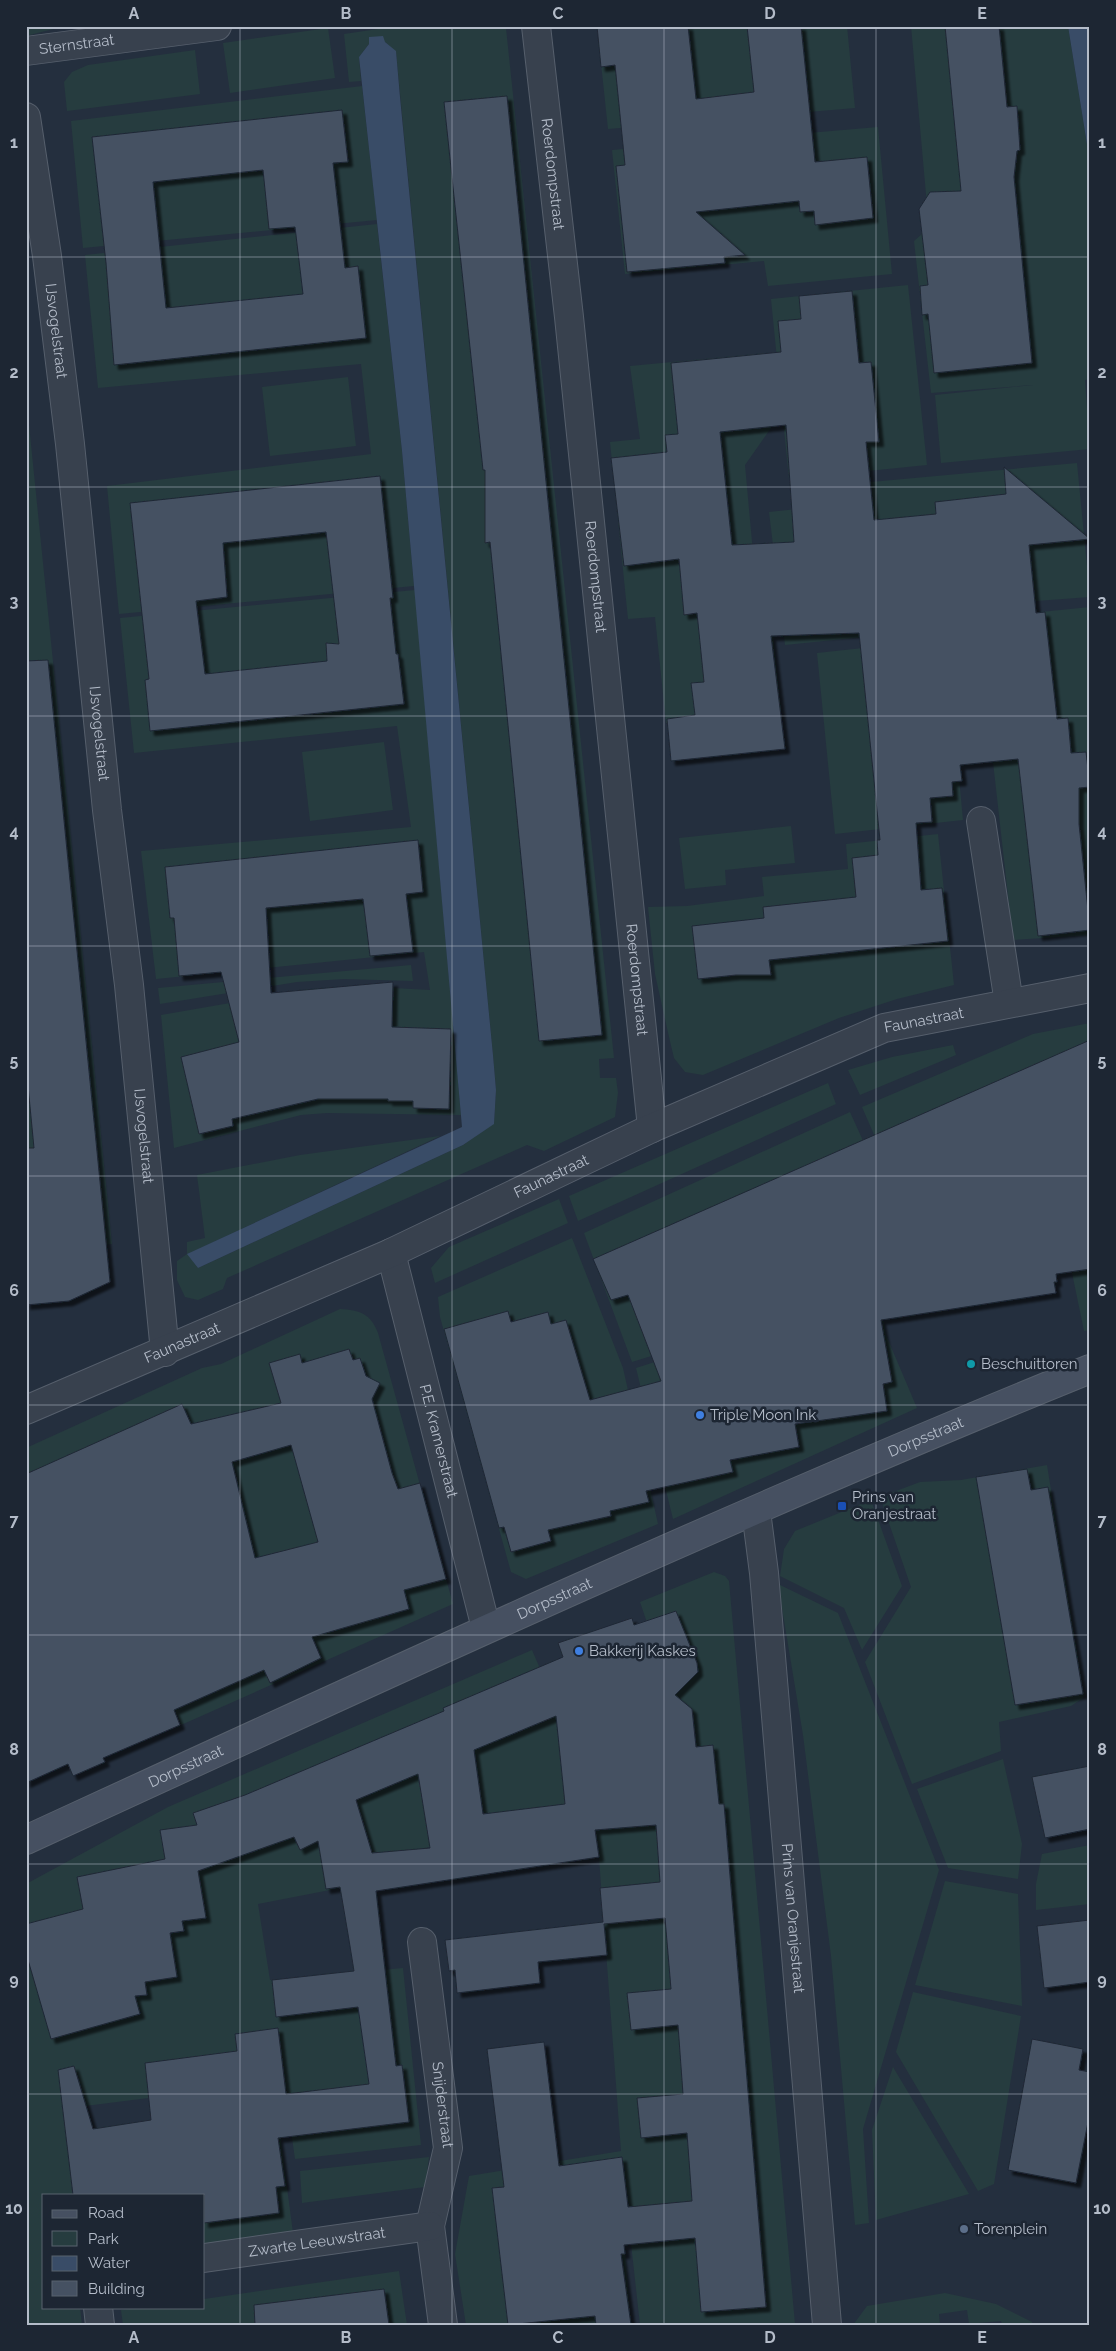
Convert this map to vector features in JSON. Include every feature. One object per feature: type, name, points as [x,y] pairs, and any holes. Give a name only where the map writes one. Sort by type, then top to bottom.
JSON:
[{"type":"street","name":"Sternstraat","points":[[26,51],[217,26]]},
{"type":"street","name":"Roerdompstraat","points":[[536,26],[569,317],[652,1128]]},
{"type":"street","name":"IJsvogelstraat","points":[[26,117],[48,256],[70,444],[107,810],[130,994],[165,1352]]},
{"type":"street","points":[[981,821],[1009,1003]]},
{"type":"street","name":"Faunastraat","points":[[26,1410],[165,1352],[391,1253],[652,1128],[884,1028],[1090,988]]},
{"type":"street","name":"P.E. Kramerstraat","points":[[391,1253],[486,1628]]},
{"type":"street","name":"Dorpsstraat","points":[[26,1840],[486,1628],[756,1511],[1089,1374]]},
{"type":"street","name":"Prins van Oranjestraat","points":[[756,1511],[764,1573],[827,2325]]},
{"type":"street","name":"Snijderstraat","points":[[422,1942],[448,2148],[430,2226],[443,2325]]},
{"type":"street","name":"Zwarte Leeuwstraat","points":[[205,2258],[430,2226]]},
{"type":"street","points":[[98,2308],[100,2325]]},
{"type":"green space","points":[[26,26],[65,26],[26,36]]},
{"type":"green space","points":[[398,26],[505,26],[506,28],[614,1058],[599,1059],[600,1078],[616,1078],[618,1093],[615,1117],[544,1151],[527,1145],[227,1278],[223,1289],[198,1300],[185,1297],[177,1280],[177,1261],[187,1254],[187,1242],[205,1238],[197,1175],[300,1155],[440,1136],[188,1254],[198,1268],[463,1145],[494,1123],[496,1090],[493,1055],[396,52],[385,42],[369,44],[359,57],[361,81],[349,82],[344,34]]},
{"type":"green space","points":[[597,26],[847,26],[855,108],[608,129]]},
{"type":"green space","points":[[911,26],[1068,26],[1090,163],[1090,379],[1085,380],[1090,449],[941,463],[935,395],[1033,385],[931,393],[914,241],[929,228]]},
{"type":"green space","points":[[328,28],[335,78],[230,93],[223,43]]},
{"type":"green space","points":[[195,50],[200,94],[67,111],[64,82],[72,72],[88,65]]},
{"type":"green space","points":[[362,86],[377,220],[83,248],[71,121]]},
{"type":"green space","points":[[878,127],[892,274],[768,286],[764,261],[625,274],[612,150]]},
{"type":"green space","points":[[377,224],[402,451],[414,586],[119,614],[107,486],[371,454],[361,364],[98,388],[85,255]]},
{"type":"green space","points":[[908,285],[927,465],[789,479],[771,299]]},
{"type":"green space","points":[[766,353],[771,428],[745,465],[758,607],[770,606],[781,711],[666,723],[655,617],[628,619],[610,442],[640,439],[630,366]]},
{"type":"green space","points":[[348,377],[356,446],[270,456],[262,387]]},
{"type":"green space","points":[[26,395],[112,1244],[26,1253]]},
{"type":"green space","points":[[1077,463],[1090,597],[931,609],[912,632],[785,645],[769,512],[862,502],[860,483]]},
{"type":"green space","points":[[415,590],[461,1115],[327,1113],[301,1115],[174,1148],[161,1015],[310,989],[375,987],[430,990],[424,952],[156,979],[141,851],[411,827],[397,726],[134,753],[120,618]]},
{"type":"green space","points":[[1090,607],[1090,935],[1013,940],[993,762],[974,747],[960,620]]},
{"type":"green space","points":[[946,639],[963,820],[835,834],[817,653]]},
{"type":"green space","points":[[384,742],[393,810],[310,821],[302,752]]},
{"type":"green space","points":[[791,826],[795,863],[725,870],[726,885],[685,889],[679,838]]},
{"type":"green space","points":[[938,834],[954,985],[897,999],[839,1018],[703,1075],[685,1072],[674,1058],[669,1037],[655,974],[648,907],[687,906],[764,896],[762,877],[848,869],[846,844]]},
{"type":"green space","points":[[411,965],[413,981],[344,979],[297,982],[160,1004],[158,988]]},
{"type":"green space","points":[[1090,1023],[1090,1330],[1084,1331],[1071,1268],[918,1236],[862,1107],[1033,1034]]},
{"type":"green space","points":[[953,1045],[956,1055],[860,1095],[848,1070],[892,1057]]},
{"type":"green space","points":[[828,1083],[836,1104],[578,1221],[569,1196]]},
{"type":"green space","points":[[850,1112],[908,1240],[674,1349],[632,1362],[584,1233]]},
{"type":"green space","points":[[559,1199],[568,1223],[435,1283],[431,1268],[449,1247]]},
{"type":"green space","points":[[572,1238],[623,1368],[658,1524],[526,1579],[511,1572],[440,1317],[438,1297]]},
{"type":"green space","points":[[873,1264],[886,1335],[917,1408],[673,1519],[636,1368],[664,1359]]},
{"type":"green space","points":[[340,1309],[353,1310],[364,1314],[372,1321],[378,1333],[453,1604],[181,1725],[111,1559],[26,1591],[26,1448],[202,1368],[221,1364]]},
{"type":"green space","points":[[1047,1465],[1084,1694],[1083,1698],[1071,1706],[999,1722],[1001,1751],[912,1784],[865,1662],[911,1587],[880,1497],[920,1482],[961,1480]]},
{"type":"green space","points":[[871,1500],[902,1586],[862,1650],[844,1608],[780,1576],[784,1549],[795,1531]]},
{"type":"green space","points":[[714,1572],[725,1576],[729,1581],[795,2324],[640,2325],[629,2225],[623,2225],[631,2325],[466,2325],[455,2254],[469,2176],[621,2151],[599,1858],[592,1798],[676,1708],[640,1602]]},
{"type":"green space","points":[[778,1584],[838,1613],[939,1870],[863,2129],[869,2223],[855,2225],[831,1956],[803,1735]]},
{"type":"green space","points":[[532,1650],[580,1761],[586,1824],[357,1858],[361,1884],[258,1904],[270,1980],[403,1968],[421,2145],[295,2159],[284,2081],[85,2106],[88,2129],[276,2104],[293,2233],[205,2245],[205,2194],[42,2194],[42,2308],[80,2308],[82,2325],[26,2325],[26,1884],[168,1807]]},
{"type":"green space","points":[[1003,1759],[1022,1844],[1018,1879],[948,1868],[917,1789]]},
{"type":"green space","points":[[1090,1845],[1090,1904],[1036,1910],[1036,1884],[1042,1854]]},
{"type":"green space","points":[[945,1881],[1018,1894],[1022,2006],[915,1985]]},
{"type":"green space","points":[[913,1992],[1021,2016],[994,2184],[978,2191],[896,2052]]},
{"type":"green space","points":[[893,2067],[969,2194],[876,2220],[872,2130]]},
{"type":"green space","points":[[429,2157],[425,2187],[302,2203],[300,2171]]},
{"type":"green space","points":[[399,2271],[407,2325],[123,2325],[121,2310],[136,2308],[205,2308],[205,2299]]},
{"type":"green space","points":[[945,2293],[996,2304],[1032,2322],[1033,2325],[1002,2325],[1001,2321],[969,2324],[967,2310],[939,2314],[940,2325],[853,2325],[867,2306]]},
{"type":"water","points":[[1068,26],[1090,26],[1090,163]]},
{"type":"water","points":[[383,36],[385,42],[396,51],[493,1055],[496,1090],[494,1124],[463,1145],[198,1268],[187,1254],[462,1127],[402,451],[359,57],[369,44],[369,37]]},
{"type":"building","points":[[597,26],[688,26],[696,99],[754,92],[747,26],[801,26],[815,162],[867,157],[873,218],[815,225],[814,211],[800,212],[799,201],[696,212],[745,255],[724,257],[725,263],[627,272],[616,166],[625,165],[615,65],[601,67]]},
{"type":"building","points":[[945,26],[999,26],[1007,107],[1017,106],[1020,150],[1017,151],[1014,177],[1032,363],[934,373],[928,314],[922,315],[920,286],[928,285],[919,209],[930,192],[961,191]]},
{"type":"building","points":[[507,96],[602,1035],[539,1041],[490,542],[485,543],[485,470],[483,470],[444,102]]},
{"type":"building","points":[[342,110],[348,162],[333,163],[345,268],[358,266],[366,338],[114,365],[106,263],[92,137]],"holes":[[[263,170],[269,229],[295,227],[303,294],[166,308],[153,182]]]},
{"type":"building","points":[[852,291],[859,363],[871,362],[879,442],[866,442],[874,520],[936,514],[935,502],[1006,494],[1004,467],[1090,539],[1029,545],[1036,613],[1045,612],[1057,719],[1068,718],[1071,753],[1086,752],[1090,787],[1079,788],[1079,824],[1090,930],[1038,936],[1018,759],[960,765],[962,781],[952,782],[953,796],[930,798],[932,822],[916,823],[921,890],[942,888],[948,941],[769,960],[771,975],[736,975],[698,979],[692,926],[764,918],[763,907],[856,897],[852,858],[878,855],[877,840],[880,840],[859,633],[771,636],[785,749],[671,761],[667,719],[695,715],[691,683],[704,682],[697,613],[684,615],[679,559],[624,566],[611,458],[667,452],[665,435],[678,434],[671,363],[781,352],[778,321],[801,319],[799,296]],"holes":[[[786,425],[794,542],[732,545],[720,432]]]},
{"type":"building","points":[[380,476],[393,598],[390,598],[404,704],[150,731],[145,680],[149,679],[130,503]],"holes":[[[326,532],[339,644],[326,643],[327,661],[205,674],[196,601],[227,597],[223,543]]]},
{"type":"building","points":[[48,660],[110,1282],[69,1301],[26,1305],[26,1148],[34,1148],[26,1065],[26,661]]},
{"type":"building","points":[[418,840],[423,892],[406,894],[413,952],[370,956],[363,899],[266,908],[271,993],[393,982],[392,1027],[451,1029],[449,1109],[413,1108],[413,1101],[388,1101],[388,1099],[318,1099],[232,1119],[233,1126],[199,1134],[181,1057],[239,1042],[221,972],[179,976],[174,918],[170,918],[165,867]]},
{"type":"building","points":[[1090,1040],[1090,1269],[1056,1274],[1057,1282],[1054,1282],[1056,1293],[881,1320],[892,1382],[883,1384],[887,1411],[795,1424],[799,1447],[730,1460],[733,1472],[646,1491],[649,1502],[610,1511],[611,1516],[548,1530],[551,1541],[511,1552],[504,1527],[499,1528],[444,1329],[508,1311],[511,1322],[548,1312],[551,1324],[566,1320],[590,1400],[661,1381],[628,1295],[611,1300],[593,1259]]},
{"type":"building","points":[[349,1349],[353,1360],[360,1358],[366,1376],[380,1383],[372,1399],[392,1473],[398,1489],[420,1483],[446,1579],[404,1590],[409,1609],[312,1637],[321,1658],[270,1683],[264,1670],[174,1710],[180,1725],[103,1758],[105,1762],[73,1776],[68,1764],[26,1783],[26,1474],[182,1404],[191,1424],[281,1403],[269,1363],[300,1354],[302,1363]],"holes":[[[291,1445],[318,1542],[255,1558],[232,1462]]]},
{"type":"building","points":[[1027,1469],[1031,1490],[1048,1487],[1083,1694],[1015,1705],[976,1477]]},
{"type":"building","points":[[676,1611],[697,1663],[698,1672],[675,1695],[692,1709],[696,1747],[713,1745],[719,1804],[724,1804],[766,2307],[701,2312],[695,2238],[624,2245],[625,2254],[621,2254],[631,2325],[596,2325],[595,2316],[508,2325],[492,2188],[504,2187],[487,2049],[544,2042],[559,2166],[622,2157],[628,2207],[692,2201],[687,2133],[641,2138],[637,2098],[683,2094],[678,2025],[631,2030],[627,1993],[671,1989],[665,1918],[604,1924],[607,1955],[538,1962],[540,1983],[457,1993],[455,1970],[449,1971],[445,1940],[603,1922],[600,1888],[660,1882],[656,1825],[595,1830],[599,1857],[376,1891],[396,2066],[402,2065],[409,2122],[278,2138],[285,2186],[276,2187],[279,2213],[205,2223],[205,2194],[73,2194],[58,2070],[74,2066],[93,2129],[151,2120],[145,2063],[237,2051],[235,2034],[278,2028],[286,2094],[369,2084],[358,2007],[276,2017],[272,1980],[354,1971],[340,1887],[326,1889],[318,1841],[300,1850],[294,1837],[198,1871],[206,1918],[182,1921],[184,1931],[170,1933],[177,1977],[145,1982],[147,1995],[135,1996],[140,2014],[51,2039],[26,1953],[26,1924],[83,1909],[77,1877],[165,1859],[160,1830],[197,1825],[193,1813],[245,1795],[444,1711],[443,1708],[563,1657],[558,1643],[632,1618],[634,1625]],"holes":[[[556,1716],[565,1804],[483,1814],[474,1750]],[[418,1774],[430,1848],[372,1853],[356,1800]]]},
{"type":"building","points":[[1090,1766],[1090,1829],[1045,1838],[1032,1777]]},
{"type":"building","points":[[1090,1920],[1090,1982],[1044,1988],[1037,1926]]},
{"type":"building","points":[[1032,2039],[1083,2049],[1079,2070],[1090,2072],[1090,2112],[1076,2183],[1008,2170]]},
{"type":"building","points":[[384,2289],[389,2325],[255,2325],[254,2305]]},
{"type":"place","name":"Beschuittoren","points":[[971,1364]]},
{"type":"place","name":"Triple Moon Ink","points":[[700,1415]]},
{"type":"place","name":"Prins van Oranjestraat","points":[[842,1506]]},
{"type":"place","name":"Bakkerij Kaskes","points":[[579,1651]]},
{"type":"place","name":"Torenplein","points":[[964,2229]]}]
